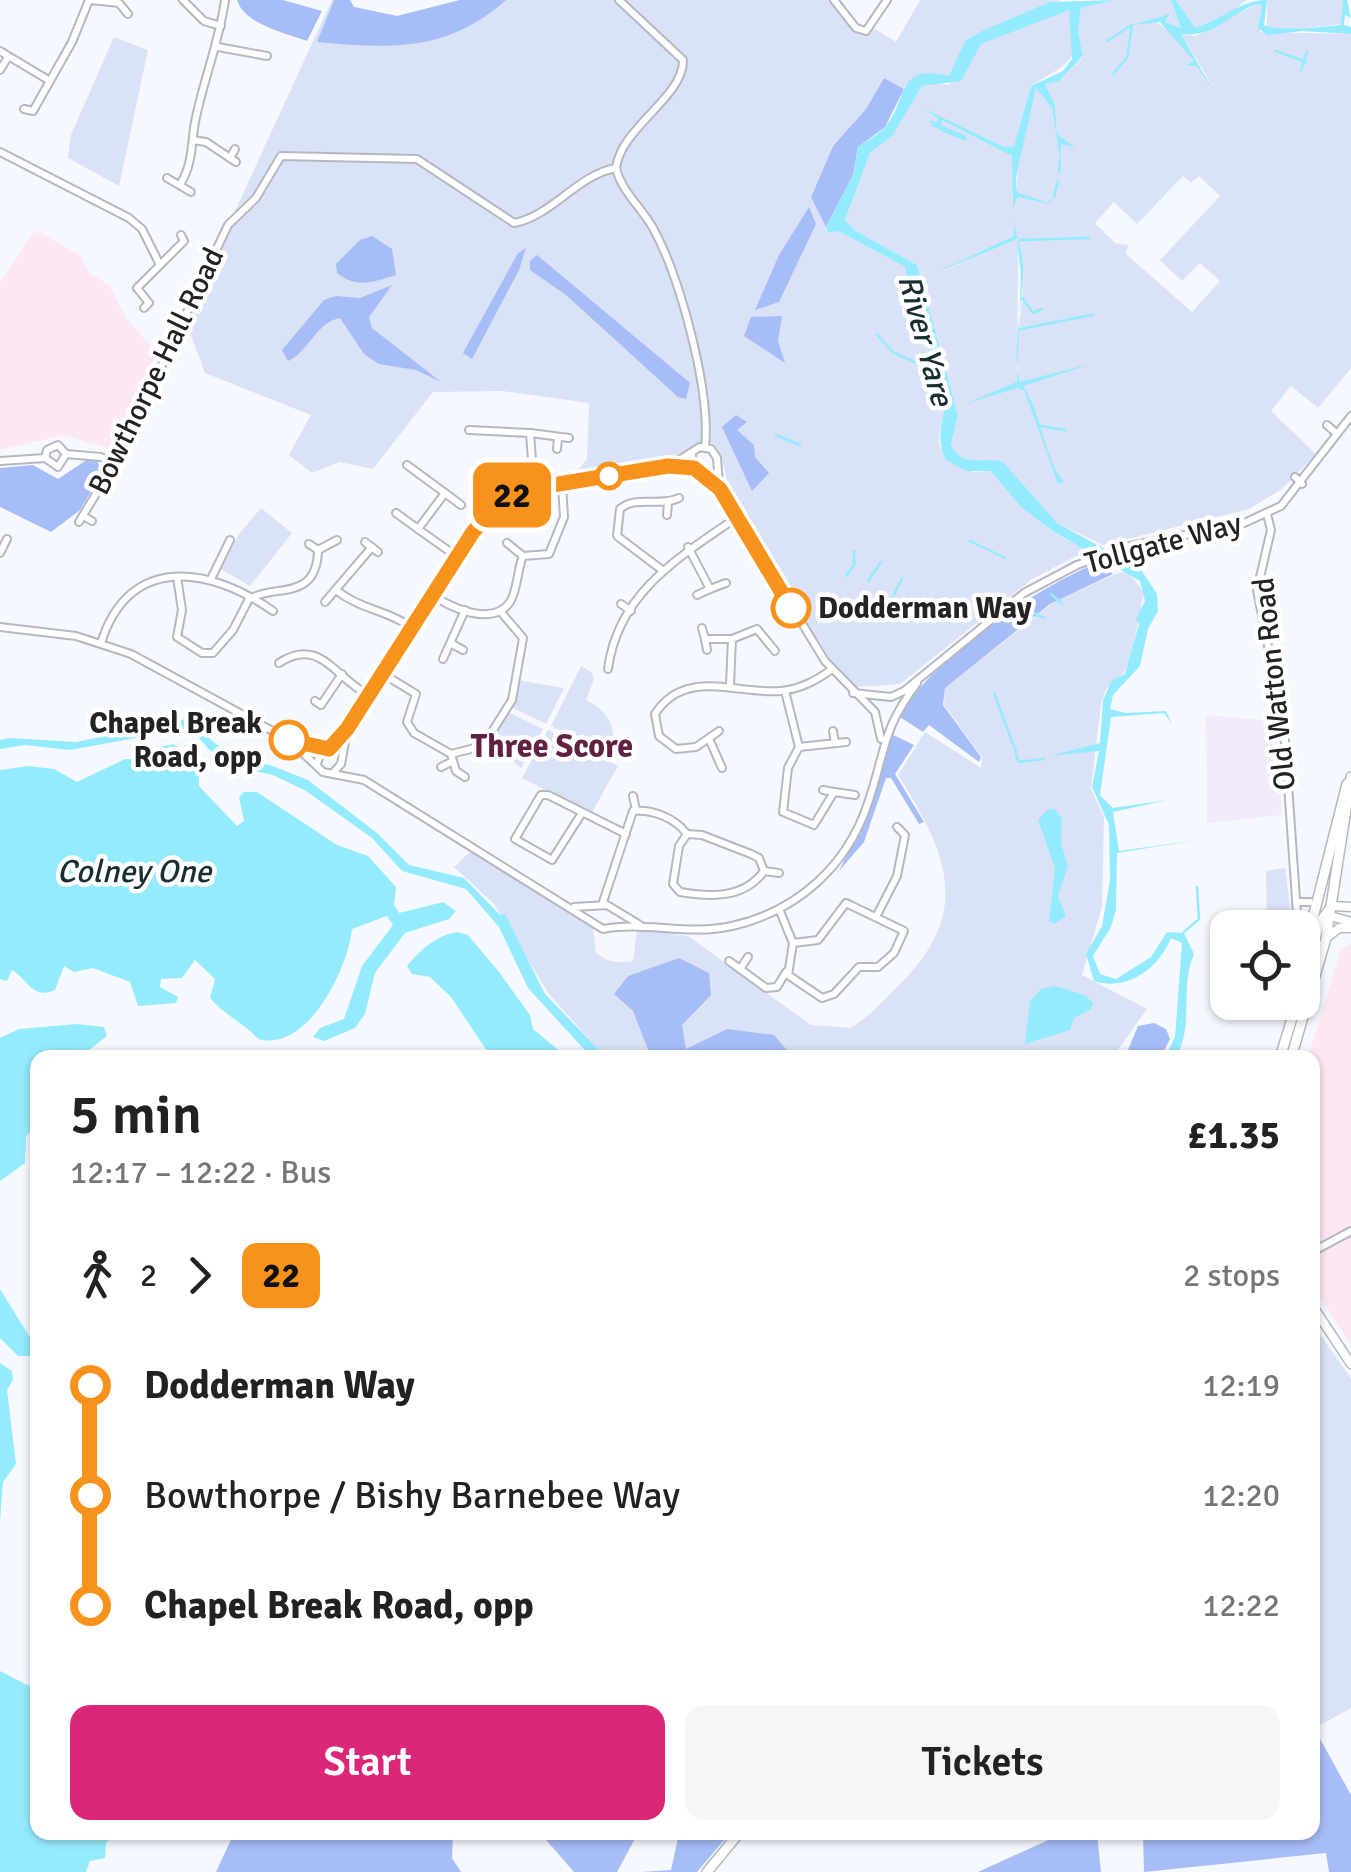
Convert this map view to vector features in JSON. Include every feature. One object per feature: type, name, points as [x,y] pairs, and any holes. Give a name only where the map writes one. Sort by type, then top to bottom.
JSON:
[{"type":"main road","points":[[1316,910],[1351,777]]},
{"type":"main road","points":[[1292,1050],[1326,938],[1351,777]]},
{"type":"main road","points":[[1320,894],[1330,911]]},
{"type":"main road","points":[[1320,937],[1330,911]]},
{"type":"main road","points":[[1281,1050],[1289,1020]]},
{"type":"main road","points":[[706,1872],[733,1840]]},
{"type":"street","points":[[24,109],[37,113],[90,0],[120,1],[128,14]]},
{"type":"street","points":[[182,183],[190,167],[225,0]]},
{"type":"street","points":[[619,0],[680,54],[684,68],[620,150],[616,168],[652,226],[673,278],[702,385],[705,447]]},
{"type":"street","points":[[834,0],[856,28],[870,29],[887,0]]},
{"type":"street","points":[[187,1],[204,20],[222,26]]},
{"type":"street","points":[[218,47],[267,56]]},
{"type":"street","points":[[0,51],[50,81]]},
{"type":"street","points":[[0,70],[8,56]]},
{"type":"street","points":[[193,140],[206,142],[233,160],[236,149]]},
{"type":"street","points":[[0,152],[129,218],[142,229],[160,266]]},
{"type":"street","name":"Bowthorpe Hall Road","points":[[92,521],[81,519],[109,471],[108,462],[123,448],[228,225],[256,198],[274,162],[287,154],[417,158],[514,223],[528,219],[598,174],[616,168]]},
{"type":"street","points":[[167,178],[182,183],[191,192]]},
{"type":"street","points":[[144,308],[149,303],[135,290],[184,241],[181,235]]},
{"type":"street","points":[[1267,514],[1302,484],[1351,416]]},
{"type":"street","points":[[1327,425],[1338,434]]},
{"type":"street","points":[[469,430],[569,438]]},
{"type":"street","points":[[530,433],[534,488]]},
{"type":"street","points":[[557,449],[558,438]]},
{"type":"street","points":[[45,458],[54,445],[66,454],[108,462]]},
{"type":"street","points":[[317,765],[347,729],[453,554],[498,504],[534,488],[668,466],[705,447]]},
{"type":"street","points":[[289,740],[341,758],[364,780],[603,929],[614,925],[717,929],[779,910],[813,888],[844,853],[868,805],[881,746],[876,714],[831,670],[736,518],[720,489],[715,454],[705,447]]},
{"type":"street","points":[[0,461],[45,458],[58,467],[66,454]]},
{"type":"street","points":[[692,454],[696,470],[720,489]]},
{"type":"street","points":[[668,466],[709,472],[716,464]]},
{"type":"street","points":[[407,466],[461,505]]},
{"type":"street","points":[[1295,477],[1302,484]]},
{"type":"street","points":[[507,543],[523,556],[551,555],[564,517],[562,484]]},
{"type":"street","points":[[418,529],[444,493]]},
{"type":"street","points":[[662,570],[637,547],[620,540],[616,531],[623,504],[668,504],[678,498]]},
{"type":"street","points":[[666,514],[668,504]]},
{"type":"street","points":[[396,513],[453,554]]},
{"type":"street","name":"Tollgate Way","points":[[881,746],[917,684],[1024,594],[1094,557],[1267,514]]},
{"type":"street","name":"Old Watton Road","points":[[1267,514],[1271,530],[1256,590],[1284,727],[1297,910]]},
{"type":"street","points":[[608,669],[631,610],[662,570],[688,547],[736,518]]},
{"type":"street","points":[[0,556],[7,538]]},
{"type":"street","points":[[211,579],[218,551],[230,540]]},
{"type":"street","points":[[177,577],[182,610],[177,637],[202,653],[213,654],[251,598],[296,590],[314,568],[318,550],[337,540]]},
{"type":"street","points":[[309,544],[318,550]]},
{"type":"street","points":[[325,602],[371,547]]},
{"type":"street","points":[[688,547],[710,590]]},
{"type":"street","points":[[500,611],[512,598],[523,556]]},
{"type":"street","points":[[101,643],[120,602],[133,589],[177,577],[211,579],[272,611]]},
{"type":"street","points":[[697,595],[726,583]]},
{"type":"street","points":[[337,591],[359,608],[384,612],[410,626]]},
{"type":"street","points":[[431,593],[442,602],[465,610],[500,611],[523,638],[512,700],[486,744],[451,758],[441,768]]},
{"type":"street","points":[[621,604],[631,610]]},
{"type":"street","points":[[443,658],[465,610]]},
{"type":"street","points":[[0,627],[101,643],[166,669],[289,740],[322,772],[364,780]]},
{"type":"street","points":[[702,628],[707,650]]},
{"type":"street","points":[[705,640],[732,639],[757,629],[776,652]]},
{"type":"street","points":[[730,685],[732,639]]},
{"type":"street","points":[[300,654],[301,644]]},
{"type":"street","points":[[452,644],[463,650]]},
{"type":"street","points":[[279,662],[300,654],[318,655],[368,694]]},
{"type":"street","points":[[720,731],[710,742],[686,750],[668,746],[656,729],[656,714],[670,697],[685,690],[730,685],[785,691],[831,670]]},
{"type":"street","points":[[380,672],[416,694],[408,722],[410,730],[451,758],[465,777]]},
{"type":"street","points":[[321,705],[342,674]]},
{"type":"street","name":"Tollgate Way","points":[[887,697],[917,684]]},
{"type":"street","points":[[785,691],[799,747],[788,768],[783,812],[814,825],[834,792]]},
{"type":"street","points":[[853,693],[887,697]]},
{"type":"street","points":[[876,714],[887,697]]},
{"type":"street","points":[[876,714],[896,715],[887,697]]},
{"type":"street","points":[[333,773],[341,758],[347,729]]},
{"type":"street","points":[[833,731],[835,743]]},
{"type":"street","points":[[710,742],[722,768]]},
{"type":"street","points":[[799,747],[846,742]]},
{"type":"street","points":[[823,790],[855,795]]},
{"type":"street","points":[[582,814],[552,860],[515,839],[541,796],[582,814],[626,834]]},
{"type":"street","points":[[593,921],[611,888],[636,810],[634,796]]},
{"type":"street","points":[[636,810],[654,812],[687,834],[702,835],[751,854],[763,863],[764,871],[753,884],[719,896],[680,892],[673,884],[679,846],[687,834]]},
{"type":"street","points":[[877,916],[905,850],[905,835],[896,827]]},
{"type":"street","points":[[764,871],[778,873]]},
{"type":"street","points":[[611,888],[614,925]]},
{"type":"street","points":[[1296,902],[1310,902]]},
{"type":"street","points":[[786,970],[822,998],[834,994],[860,967],[878,968],[901,943],[901,927],[846,903],[818,940],[792,943]]},
{"type":"street","points":[[1330,911],[1351,907]]},
{"type":"street","points":[[573,908],[614,909],[643,926]]},
{"type":"street","points":[[729,961],[772,988],[786,970],[792,943],[779,910]]},
{"type":"street","points":[[1330,911],[1351,925]]},
{"type":"street","points":[[1326,938],[1351,925]]},
{"type":"street","points":[[740,969],[748,958]]},
{"type":"street","points":[[1320,1248],[1351,1232]]},
{"type":"street","points":[[1320,1317],[1351,1364]]},
{"type":"shaded area","points":[[237,0],[283,0],[322,11],[307,41],[256,21]]},
{"type":"shaded area","points":[[332,0],[350,0],[354,7],[397,16],[460,0],[830,0],[858,33],[875,29],[896,42],[920,0],[1061,0],[984,30],[958,58],[949,76],[924,75],[903,88],[884,78],[866,109],[833,146],[811,196],[829,233],[838,231],[904,266],[936,368],[934,377],[944,393],[940,448],[974,472],[991,471],[1047,527],[1090,549],[1032,579],[900,684],[857,687],[836,669],[757,545],[731,495],[719,452],[708,440],[661,462],[574,475],[587,459],[589,403],[502,391],[433,392],[373,469],[340,462],[312,473],[289,455],[311,415],[205,373],[185,320]]},
{"type":"shaded area","points":[[334,0],[350,0],[354,7],[397,16],[460,0],[506,0],[484,17],[440,38],[370,46],[317,42]]},
{"type":"shaded area","points":[[1115,0],[1171,0],[1181,28],[1165,22],[1170,16],[1154,21],[1174,34],[1194,61],[1187,64],[1197,65],[1212,85],[1181,34],[1195,36],[1257,4],[1262,6],[1260,32],[1351,34],[1351,368],[1318,408],[1291,386],[1271,411],[1316,454],[1282,489],[1249,509],[1103,545],[1057,523],[1019,483],[982,460],[968,461],[956,454],[951,445],[958,415],[917,265],[854,230],[845,220],[870,153],[893,135],[922,86],[930,82],[949,85],[981,44],[1068,9],[1074,26],[1075,50],[1064,65],[1031,86],[1014,146],[1004,147],[919,107],[938,118],[935,126],[942,120],[1010,153],[1014,162],[1014,210],[1018,197],[1049,204],[1017,192],[1018,161],[1036,88],[1052,108],[1059,152],[1061,143],[1075,148],[1057,134],[1055,105],[1045,84],[1060,80],[1083,57],[1078,32],[1081,8]],"holes":[[[1183,176],[1191,183],[1199,176],[1220,196],[1160,260],[1182,281],[1200,263],[1220,281],[1192,312],[1126,254],[1128,245],[1115,243],[1095,223],[1114,202],[1137,224]],[[1014,221],[1023,266],[1019,378],[1021,383],[1062,373],[962,405],[1017,383],[1018,242],[1014,238],[933,276],[1014,236]]]},
{"type":"shaded area","points":[[1176,0],[1247,0],[1221,19],[1195,28]]},
{"type":"shaded area","points":[[1267,0],[1343,0],[1342,24],[1278,31],[1267,28]]},
{"type":"shaded area","points":[[114,37],[148,50],[119,186],[68,158],[71,135]]},
{"type":"shaded area","points":[[884,78],[904,89],[885,127],[858,147],[853,175],[826,227],[811,197],[833,146],[866,109]]},
{"type":"shaded area","points":[[809,207],[816,224],[779,302],[755,310],[779,255]]},
{"type":"shaded area","points":[[40,232],[82,257],[88,272],[110,286],[126,318],[157,353],[117,442],[108,448],[63,435],[0,450],[0,283],[33,233]]},
{"type":"shaded area","points":[[372,236],[392,249],[396,275],[358,283],[337,273],[336,264],[360,240]]},
{"type":"shaded area","points":[[526,248],[519,270],[472,359],[463,353],[518,253]]},
{"type":"shaded area","points":[[537,255],[690,383],[686,399],[678,397],[566,295],[530,270],[530,261]]},
{"type":"shaded area","points":[[392,285],[369,317],[372,328],[441,382],[416,370],[379,364],[364,354],[340,318],[324,325],[288,361],[282,350],[324,300],[336,296],[360,298]]},
{"type":"shaded area","points":[[782,316],[778,341],[785,363],[744,336],[751,317]]},
{"type":"shaded area","points":[[736,415],[747,422],[737,430],[754,445],[755,457],[769,473],[752,491],[722,427]]},
{"type":"shaded area","points":[[88,459],[97,461],[102,473],[80,510],[51,532],[0,507],[0,468],[33,465],[58,479]]},
{"type":"shaded area","points":[[261,508],[292,533],[250,586],[221,569],[239,534]]},
{"type":"shaded area","points":[[1097,563],[1113,574],[1050,604],[945,688],[943,705],[981,757],[979,762],[929,725],[923,732],[900,717],[934,673],[987,628],[1046,589]]},
{"type":"shaded area","points":[[1128,572],[1144,592],[1131,657],[1124,673],[1106,689],[1101,704],[1091,789],[1104,817],[1102,907],[1082,975],[1147,1009],[1118,1050],[599,1050],[549,994],[494,904],[454,867],[471,851],[593,928],[596,953],[605,959],[633,961],[637,929],[688,936],[811,1025],[850,1028],[871,1013],[924,955],[938,929],[945,904],[939,854],[898,775],[925,732],[981,768],[982,757],[944,705],[945,688],[1054,602]]},
{"type":"shaded area","points":[[581,666],[594,679],[586,700],[610,722],[612,756],[551,726]]},
{"type":"shaded area","points":[[518,680],[564,688],[546,724],[511,707]]},
{"type":"shaded area","points":[[508,712],[543,729],[521,768],[509,758],[495,734]]},
{"type":"shaded area","points":[[1206,715],[1274,721],[1282,815],[1207,823]]},
{"type":"shaded area","points":[[548,730],[618,766],[591,814],[522,778]]},
{"type":"shaded area","points":[[889,733],[914,745],[895,774],[924,822],[919,824],[891,778],[886,778],[864,842],[839,871],[876,793]]},
{"type":"shaded area","points":[[1285,868],[1291,910],[1267,910],[1266,871]]},
{"type":"shaded area","points":[[1351,944],[1351,1345],[1320,1297],[1320,1050],[1310,1050],[1341,949]]},
{"type":"shaded area","points":[[679,958],[709,973],[711,995],[682,1025],[686,1049],[727,1029],[774,1035],[787,1050],[648,1050],[633,1011],[614,994],[628,976]]},
{"type":"shaded area","points":[[1154,1023],[1166,1029],[1170,1039],[1164,1050],[1128,1050],[1138,1026]]},
{"type":"shaded area","points":[[1320,1334],[1351,1378],[1351,1708],[1320,1725]]},
{"type":"shaded area","points":[[1320,1739],[1351,1795],[1351,1872],[1329,1872],[1326,1853],[1144,1872],[1143,1840],[1320,1840]]},
{"type":"shaded area","points":[[231,1840],[453,1840],[452,1858],[461,1872],[216,1872]]},
{"type":"shaded area","points":[[546,1840],[634,1840],[617,1872],[574,1872]]},
{"type":"shaded area","points":[[677,1840],[724,1840],[697,1872],[641,1872],[671,1870]]},
{"type":"shaded area","points":[[1048,1840],[1098,1840],[1101,1872],[978,1872]]},
{"type":"water","points":[[1115,0],[1081,8],[1078,32],[1083,56],[1059,81],[1045,84],[1055,105],[1057,134],[1076,148],[1061,144],[1060,160],[1052,108],[1036,88],[1016,177],[1017,192],[1048,203],[1054,197],[1049,204],[1018,197],[1015,204],[1023,279],[1020,314],[1017,239],[931,275],[1014,236],[1012,156],[942,120],[940,129],[930,125],[936,125],[938,118],[918,106],[1004,147],[1014,146],[1031,86],[1063,71],[1072,59],[1069,10],[981,44],[961,81],[922,86],[893,135],[870,153],[845,220],[854,230],[917,265],[958,415],[951,445],[956,452],[967,459],[1003,462],[1057,523],[1140,568],[1157,594],[1158,611],[1148,629],[1140,666],[1113,695],[1110,709],[1126,713],[1166,711],[1172,724],[1164,713],[1111,717],[1100,795],[1113,808],[1168,800],[1113,812],[1119,851],[1197,840],[1117,853],[1116,910],[1111,927],[1093,956],[1100,974],[1116,979],[1151,957],[1167,932],[1184,933],[1194,954],[1179,1050],[1168,1050],[1175,1037],[1182,943],[1171,938],[1159,959],[1130,980],[1106,984],[1094,981],[1086,954],[1102,926],[1110,880],[1109,825],[1092,787],[1099,751],[1050,756],[1100,743],[1103,700],[1112,680],[1125,674],[1139,624],[1136,618],[1145,601],[1140,581],[1054,532],[1021,507],[991,471],[966,471],[946,460],[940,436],[945,394],[934,377],[936,368],[904,266],[838,231],[829,233],[826,227],[853,175],[858,147],[884,128],[911,80],[931,73],[949,76],[965,41],[1050,2]]},
{"type":"water","points":[[1171,0],[1176,0],[1195,28],[1248,3],[1267,0],[1264,25],[1290,29],[1341,25],[1343,0],[1347,0],[1351,18],[1345,15],[1344,25],[1351,27],[1351,34],[1302,31],[1267,35],[1258,28],[1262,6],[1257,4],[1212,29],[1181,34],[1214,92],[1197,66],[1185,65],[1194,61],[1160,22],[1132,25],[1170,14],[1165,22],[1181,28]]},
{"type":"water","points":[[1094,363],[1023,386],[1051,460],[1064,482],[1058,484],[1024,390],[1017,388],[962,405],[1017,382],[1018,367],[1020,382]]},
{"type":"water","points":[[186,719],[233,758],[270,765],[308,780],[377,833],[409,865],[464,878],[500,915],[505,914],[545,994],[599,1050],[585,1050],[528,988],[499,927],[466,889],[402,871],[372,838],[306,791],[273,775],[222,764],[190,728],[70,750],[25,745],[0,749],[0,740],[9,738],[76,742]]},
{"type":"water","name":"Colney One","points":[[174,744],[199,763],[199,786],[237,826],[244,821],[239,797],[244,792],[257,792],[337,845],[368,856],[396,887],[394,905],[399,913],[443,902],[456,911],[449,919],[405,933],[375,973],[365,1014],[355,1028],[324,1041],[313,1037],[320,1028],[344,1019],[362,966],[393,925],[387,916],[352,929],[343,965],[322,1004],[293,1033],[276,1040],[258,1039],[215,1004],[210,998],[215,979],[195,960],[182,978],[161,979],[160,987],[178,997],[176,1003],[138,1006],[130,982],[93,968],[74,972],[64,966],[55,990],[47,992],[36,991],[12,970],[7,981],[0,979],[0,770],[28,766],[54,769],[77,782],[125,759],[153,760],[160,747]]},
{"type":"water","points":[[1054,809],[1062,818],[1061,843],[1068,866],[1058,896],[1066,916],[1055,924],[1049,921],[1055,868],[1038,820],[1047,810]]},
{"type":"water","points":[[458,932],[468,935],[530,1015],[533,1029],[558,1050],[486,1050],[451,997],[430,977],[412,974],[407,966],[443,936]]},
{"type":"water","points":[[1055,986],[1085,995],[1093,1003],[1091,1009],[1074,1018],[1070,1030],[1025,1044],[1030,1001],[1041,989]]},
{"type":"water","points":[[77,1024],[104,1027],[107,1036],[89,1050],[30,1050],[30,1132],[26,1136],[25,1163],[0,1181],[0,1038],[19,1029]]},
{"type":"water","points":[[0,1289],[30,1338],[30,1356],[18,1356],[0,1338]]},
{"type":"water","points":[[0,1363],[12,1371],[13,1380],[7,1390],[16,1464],[3,1482],[0,1521]]},
{"type":"water","points":[[0,1671],[30,1686],[30,1840],[108,1840],[105,1858],[90,1861],[86,1872],[0,1872]]},
{"type":"waterway","points":[[1113,74],[1127,58],[1132,25]]},
{"type":"waterway","points":[[1107,41],[1130,26]]},
{"type":"waterway","points":[[1276,51],[1306,62]]},
{"type":"waterway","points":[[1301,70],[1307,52]]},
{"type":"waterway","points":[[931,122],[965,137]]},
{"type":"waterway","points":[[940,129],[966,140]]},
{"type":"waterway","points":[[1059,172],[1060,160]]},
{"type":"waterway","points":[[1054,197],[1058,181]]},
{"type":"waterway","points":[[1020,240],[1089,238]]},
{"type":"waterway","points":[[1022,298],[1033,313],[1042,309]]},
{"type":"waterway","points":[[1020,329],[1092,315]]},
{"type":"waterway","name":"River Yare","points":[[877,335],[894,353],[922,365]]},
{"type":"waterway","name":"River Yare","points":[[924,366],[936,368]]},
{"type":"waterway","points":[[1041,426],[1065,430]]},
{"type":"waterway","points":[[776,435],[800,445]]},
{"type":"waterway","points":[[970,541],[1005,558]]},
{"type":"waterway","points":[[846,576],[854,565],[854,551]]},
{"type":"waterway","points":[[868,581],[881,562]]},
{"type":"waterway","points":[[893,597],[902,578]]},
{"type":"waterway","points":[[1051,594],[1062,604]]},
{"type":"waterway","points":[[888,618],[893,601]]},
{"type":"waterway","points":[[924,614],[926,603]]},
{"type":"waterway","points":[[1026,610],[1044,618]]},
{"type":"waterway","points":[[994,693],[1016,752]]},
{"type":"waterway","points":[[1016,755],[1019,762],[1044,759]]},
{"type":"waterway","points":[[1184,932],[1199,919],[1197,887]]},
{"type":"bus line","name":"22","points":[[289,740],[329,749],[347,729],[392,653],[473,532],[498,504],[513,494],[534,488],[668,466],[694,468],[720,489],[791,608]]},
{"type":"place","name":"Dodderman Way","points":[[791,608]]},
{"type":"place","name":"Chapel Break Road, opp","points":[[289,740]]},
{"type":"district","name":"Three Score","points":[[552,746]]}]
